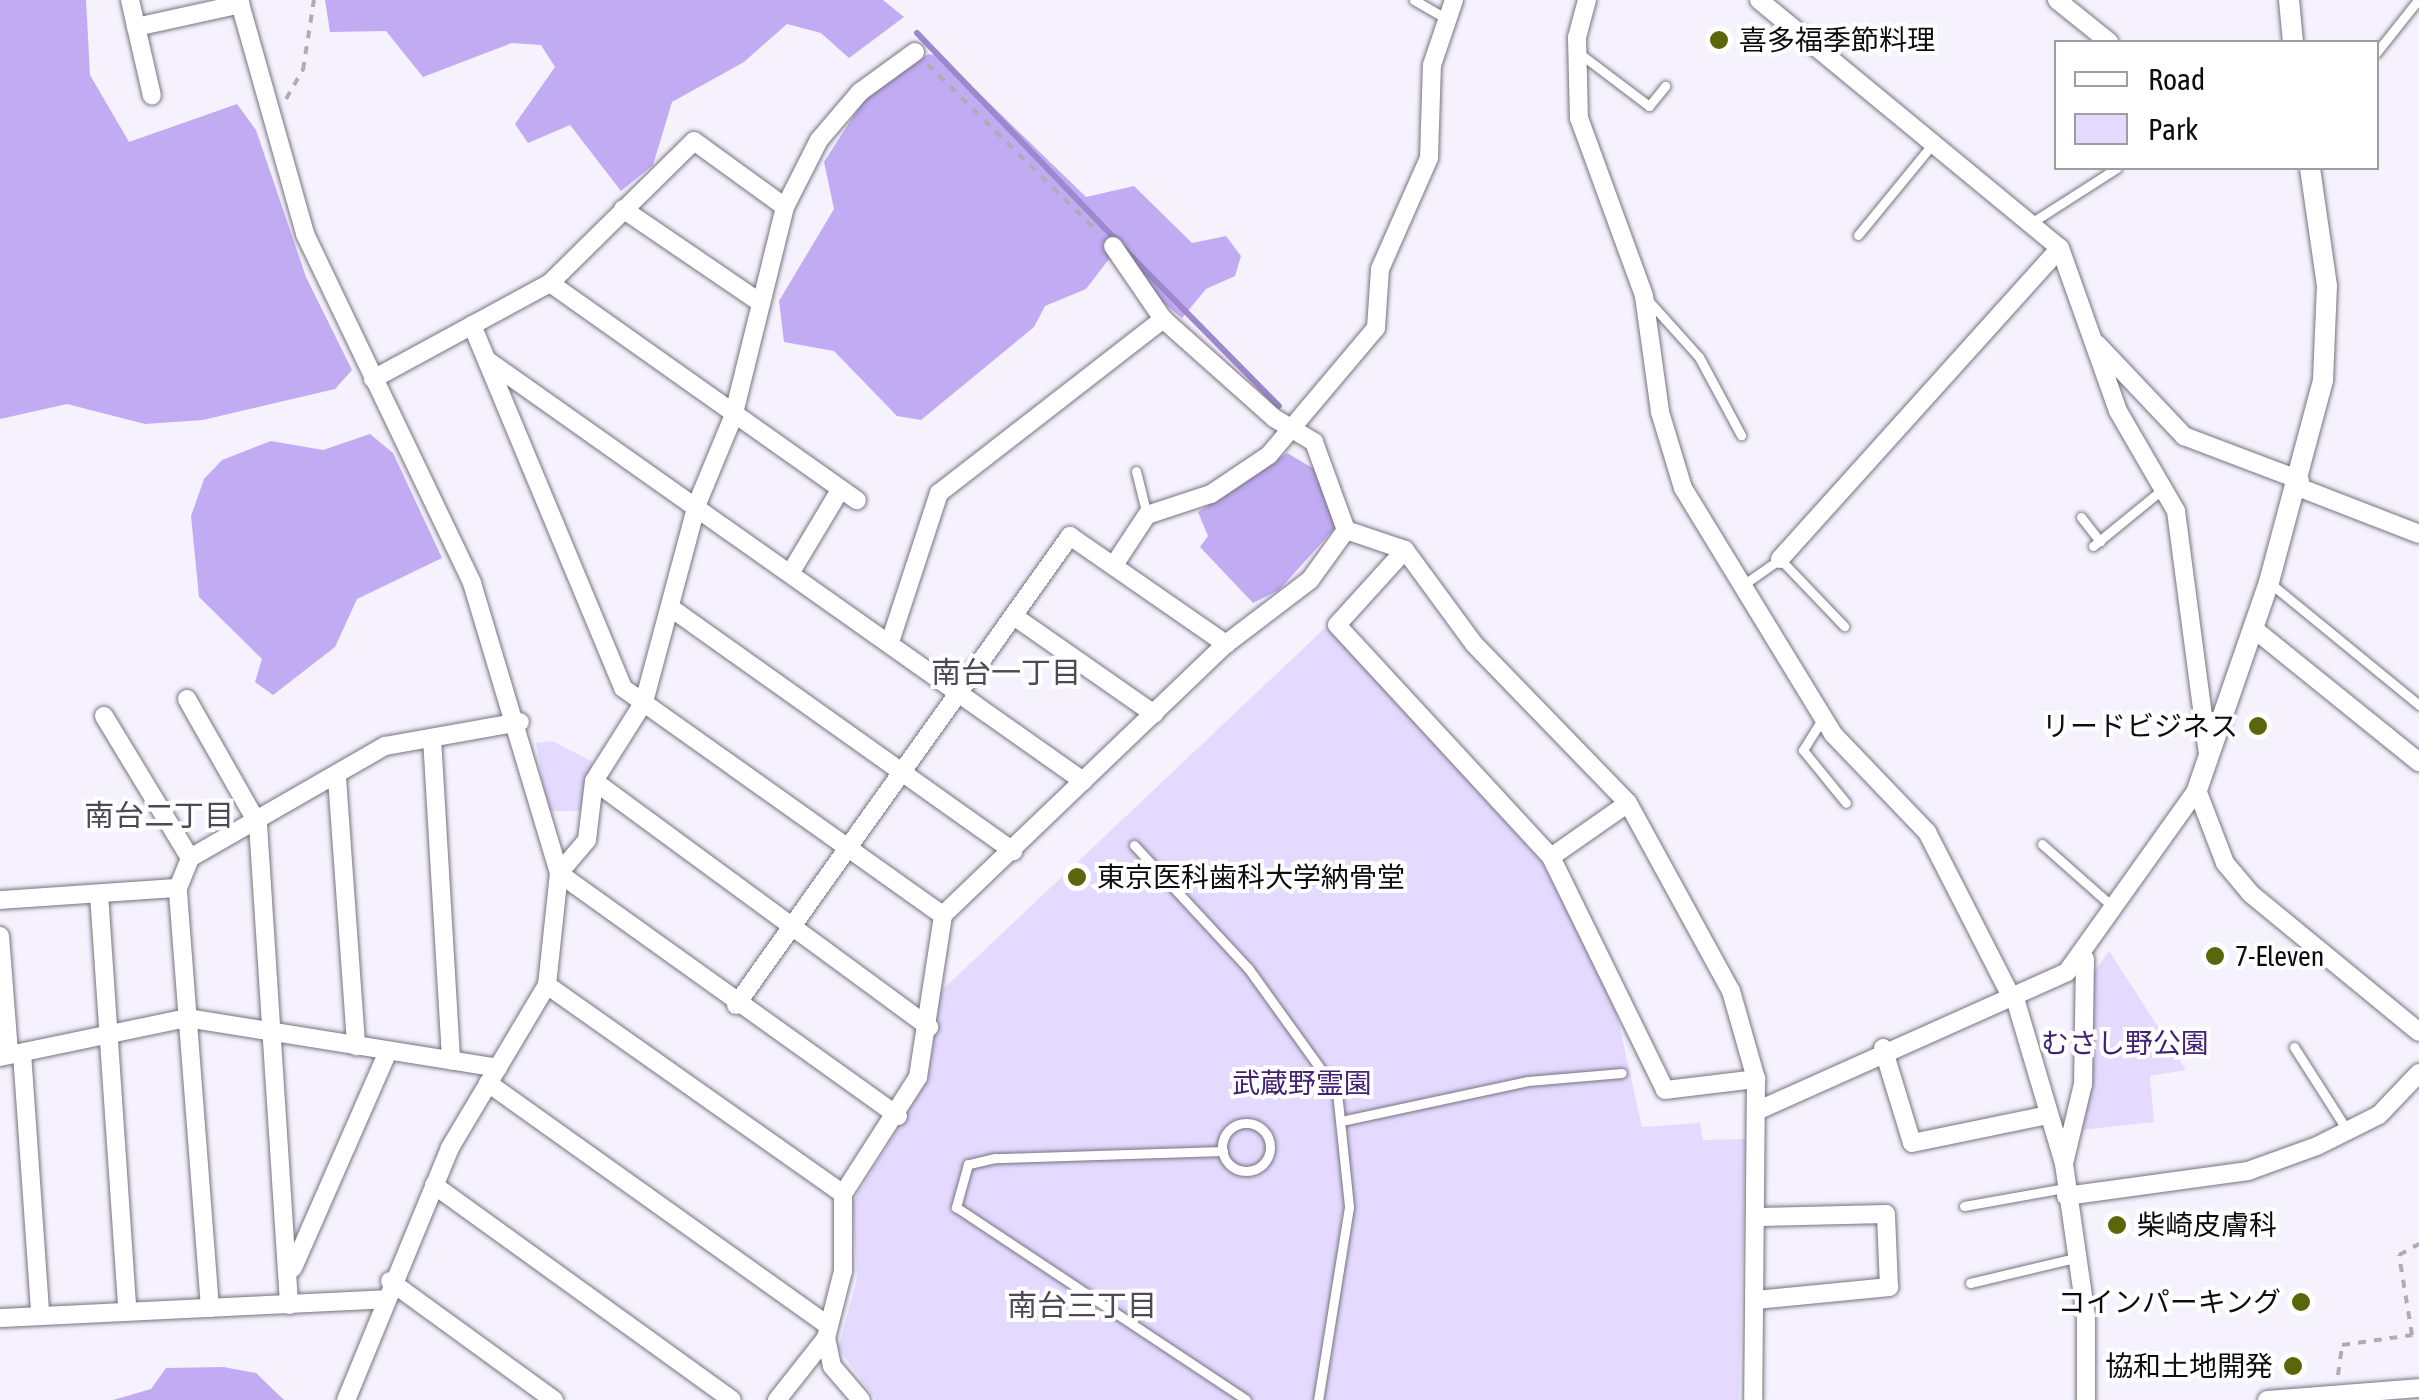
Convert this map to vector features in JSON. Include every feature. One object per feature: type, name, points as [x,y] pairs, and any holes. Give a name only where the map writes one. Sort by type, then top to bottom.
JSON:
[{"type":"street","points":[[130,0],[152,96]]},
{"type":"street","points":[[1114,565],[1147,514],[1242,476],[1290,426],[1384,313],[1380,268],[1429,158],[1443,17],[1454,0]]},
{"type":"street","points":[[1587,0],[1577,51],[1579,118],[1644,296],[1660,412],[1682,488],[1823,718],[1907,802],[2013,996],[2043,1116],[2064,1164]]},
{"type":"street","points":[[1758,0],[1930,147],[2034,221],[2060,248],[2118,411],[2176,512],[2208,756]]},
{"type":"street","points":[[2056,0],[2106,40]]},
{"type":"street","points":[[2289,0],[2293,40]]},
{"type":"street","points":[[136,27],[240,2],[263,106],[305,234],[472,583],[520,722],[559,874],[547,985],[434,1185],[382,1299],[353,1396]]},
{"type":"street","points":[[559,874],[587,840],[594,782],[644,702],[697,504],[734,417],[784,206],[819,140],[860,92],[915,52]]},
{"type":"street","points":[[373,379],[550,283],[694,141],[784,206]]},
{"type":"street","points":[[1760,1109],[1882,1048],[2013,996],[2085,959],[2197,790],[2254,629],[2299,483],[2329,331],[2310,170]]},
{"type":"street","points":[[623,209],[760,303]]},
{"type":"street","points":[[1113,246],[1164,318],[1314,442],[1346,530]]},
{"type":"street","points":[[1780,559],[2060,248]]},
{"type":"street","points":[[550,283],[734,417],[857,500]]},
{"type":"street","points":[[890,642],[940,493],[1164,318]]},
{"type":"street","points":[[472,325],[622,688],[943,916]]},
{"type":"street","points":[[2096,344],[2184,436],[2419,534]]},
{"type":"street","points":[[486,360],[697,504],[890,642],[959,697],[1083,781]]},
{"type":"street","points":[[792,572],[840,490]]},
{"type":"street","points":[[1346,530],[1406,550],[1474,644],[1628,804],[1731,991],[1756,1079],[1760,1109],[1753,1400]]},
{"type":"street","points":[[777,1400],[827,1332],[843,1271],[844,1194],[898,1116],[929,1026],[943,916],[1226,644],[1310,580],[1346,530]]},
{"type":"street","points":[[736,1005],[902,770],[1018,619],[1070,536],[1226,644]]},
{"type":"street","points":[[1406,550],[1338,625],[1551,857],[1664,1090],[1756,1079]]},
{"type":"street","points":[[670,608],[1013,851]]},
{"type":"street","points":[[1018,619],[1154,714]]},
{"type":"street","points":[[2254,629],[2419,762]]},
{"type":"street","points":[[186,699],[258,824],[290,1273],[289,1305]]},
{"type":"street","points":[[104,716],[190,858]]},
{"type":"street","points":[[210,1308],[178,888],[190,858],[258,824],[385,746],[520,722]]},
{"type":"street","points":[[432,738],[451,1060]]},
{"type":"street","points":[[337,778],[356,1046]]},
{"type":"street","points":[[594,782],[929,1026]]},
{"type":"street","points":[[2197,790],[2225,863],[2251,894],[2419,1032]]},
{"type":"street","points":[[1551,857],[1628,804]]},
{"type":"street","points":[[559,874],[736,1005],[898,1116]]},
{"type":"street","points":[[0,900],[178,888]]},
{"type":"street","points":[[98,894],[127,1309]]},
{"type":"street","points":[[0,936],[40,1313]]},
{"type":"street","points":[[2085,959],[2083,1084],[2064,1164],[2071,1260],[2086,1316],[2086,1400]]},
{"type":"street","points":[[547,985],[844,1194]]},
{"type":"street","points":[[10,1055],[187,1018],[451,1060],[493,1076],[827,1332],[832,1366],[861,1400]]},
{"type":"street","points":[[1882,1048],[1912,1143],[2043,1116]]},
{"type":"street","points":[[290,1273],[388,1052]]},
{"type":"street","points":[[2065,1192],[2248,1171],[2349,1133],[2419,1073]]},
{"type":"street","points":[[434,1185],[732,1400]]},
{"type":"street","points":[[1756,1300],[1889,1288],[1886,1214],[1760,1217]]},
{"type":"street","points":[[390,1281],[554,1400]]},
{"type":"street","points":[[0,1318],[40,1313],[382,1299]]},
{"type":"street","points":[[2267,1400],[2419,1388]]},
{"type":"lane","points":[[1414,0],[1443,17]]},
{"type":"lane","points":[[2379,49],[2418,0]]},
{"type":"lane","points":[[1577,51],[1649,106],[1664,86]]},
{"type":"lane","points":[[1858,235],[1930,147]]},
{"type":"lane","points":[[2034,221],[2114,170]]},
{"type":"lane","points":[[1644,296],[1699,357],[1740,435]]},
{"type":"lane","points":[[1136,471],[1147,514]]},
{"type":"lane","points":[[2081,516],[2096,543],[2164,488]]},
{"type":"lane","points":[[1740,587],[1780,559],[1844,626]]},
{"type":"lane","points":[[2269,582],[2419,705]]},
{"type":"lane","points":[[1823,718],[1803,750],[1846,804]]},
{"type":"lane","points":[[2042,844],[2116,910]]},
{"type":"lane","points":[[1134,845],[1317,1054],[1346,1120],[1349,1207],[1318,1400]]},
{"type":"lane","points":[[2294,1047],[2349,1133]]},
{"type":"lane","points":[[1346,1120],[1528,1082],[1622,1074]]},
{"type":"lane","points":[[1242,1123],[1258,1126],[1270,1145],[1252,1170],[1230,1165],[1222,1152],[1224,1136],[1242,1123]]},
{"type":"lane","points":[[1222,1152],[996,1158],[968,1164],[956,1207],[1246,1400]]},
{"type":"lane","points":[[1964,1206],[2065,1192]]},
{"type":"lane","points":[[1970,1283],[2071,1260]]},
{"type":"path","points":[[263,106],[290,96],[304,70],[314,0]]},
{"type":"path","points":[[915,52],[1113,246]]},
{"type":"path","points":[[2344,1396],[2336,1349],[2412,1336],[2399,1255],[2419,1244]]},
{"type":"green space","name":"武蔵野霊園","points":[[1327,626],[1542,862],[1615,1006],[1642,1127],[1700,1123],[1703,1140],[1745,1139],[1739,1400],[876,1400],[838,1348],[857,1279],[853,1202],[928,1079],[939,993]]},
{"type":"green space","points":[[552,741],[593,762],[581,811],[548,811],[536,743]]},
{"type":"green space","name":"むさし野公園","points":[[2109,951],[2186,1070],[2150,1076],[2154,1122],[2081,1130],[2091,976]]},
{"type":"shaded area","points":[[0,0],[86,0],[90,75],[129,142],[237,104],[256,130],[306,277],[352,370],[335,389],[203,420],[145,424],[67,404],[0,419]]},
{"type":"shaded area","points":[[325,0],[883,0],[904,17],[849,58],[821,33],[787,24],[744,62],[672,102],[653,165],[621,191],[570,125],[528,143],[515,124],[555,67],[541,45],[512,43],[423,77],[386,31],[330,32]]},
{"type":"shaded area","points":[[928,54],[941,56],[1086,197],[1134,186],[1192,243],[1226,236],[1241,256],[1235,276],[1206,289],[1182,318],[1109,259],[1086,289],[1045,306],[1034,327],[921,420],[897,416],[834,351],[784,342],[779,301],[834,209],[824,162],[864,100]]},
{"type":"shaded area","points":[[370,434],[393,453],[442,558],[357,599],[335,647],[273,695],[255,682],[262,659],[199,597],[191,516],[204,479],[222,460],[271,441],[323,450]]},
{"type":"shaded area","points":[[1287,453],[1323,474],[1335,528],[1279,590],[1253,603],[1200,547],[1208,536],[1198,512]]},
{"type":"shaded area","points":[[223,1367],[256,1373],[284,1400],[113,1400],[151,1389],[166,1368]]},
{"type":"waterway","points":[[917,33],[1117,241]]},
{"type":"waterway","points":[[1125,250],[1279,406]]},
{"type":"place","name":"喜多福季節料理","points":[[1719,40]]},
{"type":"place","name":"リードビジネス","points":[[2258,726]]},
{"type":"place","name":"東京医科歯科大学納骨堂","points":[[1077,877]]},
{"type":"place","name":"7-Eleven","points":[[2215,956]]},
{"type":"place","name":"柴崎皮膚科","points":[[2117,1225]]},
{"type":"place","name":"コインパーキング","points":[[2301,1302]]},
{"type":"place","name":"協和土地開発","points":[[2293,1366]]},
{"type":"district","name":"南台一丁目","points":[[1006,672]]},
{"type":"district","name":"南台二丁目","points":[[159,815]]},
{"type":"district","name":"南台三丁目","points":[[1082,1305]]}]
